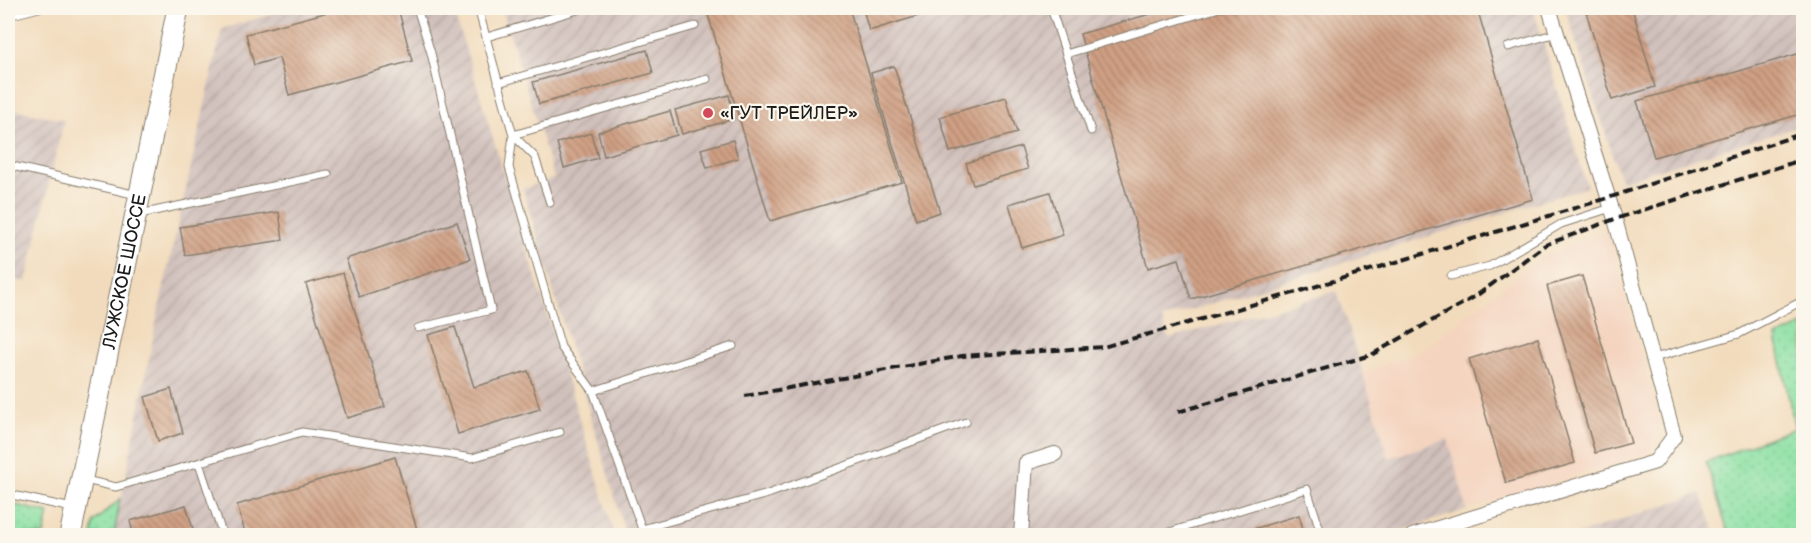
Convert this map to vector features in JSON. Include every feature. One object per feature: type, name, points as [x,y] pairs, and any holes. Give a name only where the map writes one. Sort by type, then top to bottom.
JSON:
[{"type":"main road","name":"ЛУЖСКОЕ ШОССЕ","points":[[70,536],[178,8]]},
{"type":"street","points":[[1412,536],[1655,462],[1674,436],[1611,208],[1549,8]]},
{"type":"street","points":[[1021,536],[1026,463],[1055,454]]},
{"type":"lane","points":[[8,16],[39,8]]},
{"type":"lane","points":[[417,8],[430,53],[491,310],[418,328]]},
{"type":"lane","points":[[478,8],[513,135],[508,167],[561,347],[593,391],[642,529],[768,494],[966,422]]},
{"type":"lane","points":[[487,37],[584,8]]},
{"type":"lane","points":[[1051,8],[1091,131]]},
{"type":"lane","points":[[1066,54],[1219,8]]},
{"type":"lane","points":[[498,83],[695,26]]},
{"type":"lane","points":[[1508,47],[1557,33]]},
{"type":"lane","points":[[513,135],[707,79]]},
{"type":"lane","points":[[513,135],[535,157],[550,203]]},
{"type":"lane","points":[[8,165],[139,205],[328,174]]},
{"type":"lane","points":[[1451,276],[1490,266],[1561,224],[1611,208]]},
{"type":"lane","points":[[1654,358],[1740,334],[1803,300]]},
{"type":"lane","points":[[593,391],[733,346]]},
{"type":"lane","points":[[81,479],[117,487],[302,432],[472,458],[560,432]]},
{"type":"lane","points":[[199,462],[223,536]]},
{"type":"lane","points":[[1157,536],[1307,489],[1322,536]]},
{"type":"lane","points":[[8,494],[75,508]]},
{"type":"shaded area","points":[[291,8],[453,8],[615,535],[114,536],[159,308],[222,29]]},
{"type":"shaded area","points":[[502,8],[1533,8],[1587,187],[1162,319],[1169,339],[1337,291],[1389,458],[1448,439],[1467,510],[1382,536],[626,535],[523,189],[554,178]]},
{"type":"shaded area","points":[[1565,8],[1803,8],[1803,125],[1621,181]]},
{"type":"shaded area","points":[[8,108],[64,120],[26,282],[8,278]]},
{"type":"shaded area","points":[[1607,231],[1661,425],[1648,453],[1467,510],[1448,440],[1389,458],[1363,373],[1420,351],[1546,254]]},
{"type":"shaded area","points":[[1701,493],[1716,535],[1576,535]]},
{"type":"green space","points":[[1803,325],[1803,535],[1729,535],[1706,462],[1795,428],[1776,337]]},
{"type":"green space","points":[[120,499],[114,535],[92,535],[94,522]]},
{"type":"green space","points":[[8,503],[49,513],[44,535],[8,535]]},
{"type":"building","points":[[343,8],[398,8],[412,61],[289,95],[279,58],[254,65],[246,34]]},
{"type":"building","points":[[706,8],[849,8],[902,182],[770,221]]},
{"type":"building","points":[[944,8],[869,31],[863,9]]},
{"type":"building","points":[[1171,8],[1477,8],[1533,199],[1191,299],[1179,259],[1148,268],[1080,34]]},
{"type":"building","points":[[1585,8],[1632,8],[1655,87],[1612,100]]},
{"type":"building","points":[[647,50],[653,73],[539,104],[533,82]]},
{"type":"building","points":[[1804,52],[1804,113],[1654,157],[1637,101]]},
{"type":"building","points":[[894,66],[940,212],[916,220],[871,73]]},
{"type":"building","points":[[729,95],[734,119],[682,134],[675,110]]},
{"type":"building","points":[[1006,97],[1017,133],[950,152],[940,117]]},
{"type":"building","points":[[670,111],[677,135],[604,156],[598,132]]},
{"type":"building","points":[[591,133],[598,158],[564,168],[557,143]]},
{"type":"building","points":[[733,140],[738,158],[707,168],[701,149]]},
{"type":"building","points":[[1021,147],[1028,169],[973,185],[966,163]]},
{"type":"building","points":[[1050,192],[1063,235],[1022,248],[1009,204]]},
{"type":"building","points":[[279,212],[283,240],[185,255],[180,227]]},
{"type":"building","points":[[457,222],[470,259],[359,297],[346,259]]},
{"type":"building","points":[[343,273],[385,407],[347,418],[306,284]]},
{"type":"building","points":[[1582,276],[1631,443],[1595,453],[1547,286]]},
{"type":"building","points":[[455,327],[474,387],[528,371],[540,409],[458,434],[428,335]]},
{"type":"building","points":[[1538,338],[1575,463],[1506,483],[1469,359]]},
{"type":"building","points":[[171,389],[183,433],[158,441],[145,397]]},
{"type":"building","points":[[395,457],[419,536],[246,536],[237,505]]},
{"type":"building","points":[[186,505],[195,536],[134,536],[130,521]]},
{"type":"building","points":[[1299,515],[1305,536],[1234,536],[1234,535]]},
{"type":"railway","points":[[1691,10],[1701,8]]},
{"type":"railway","points":[[745,396],[962,356],[1103,347],[1297,292],[1608,198],[1804,133]]},
{"type":"railway","points":[[1178,412],[1371,355],[1476,296],[1545,245],[1615,219],[1804,159]]},
{"type":"place","name":"«ГУТ ТРЕЙЛЕР»","points":[[708,113]]}]
